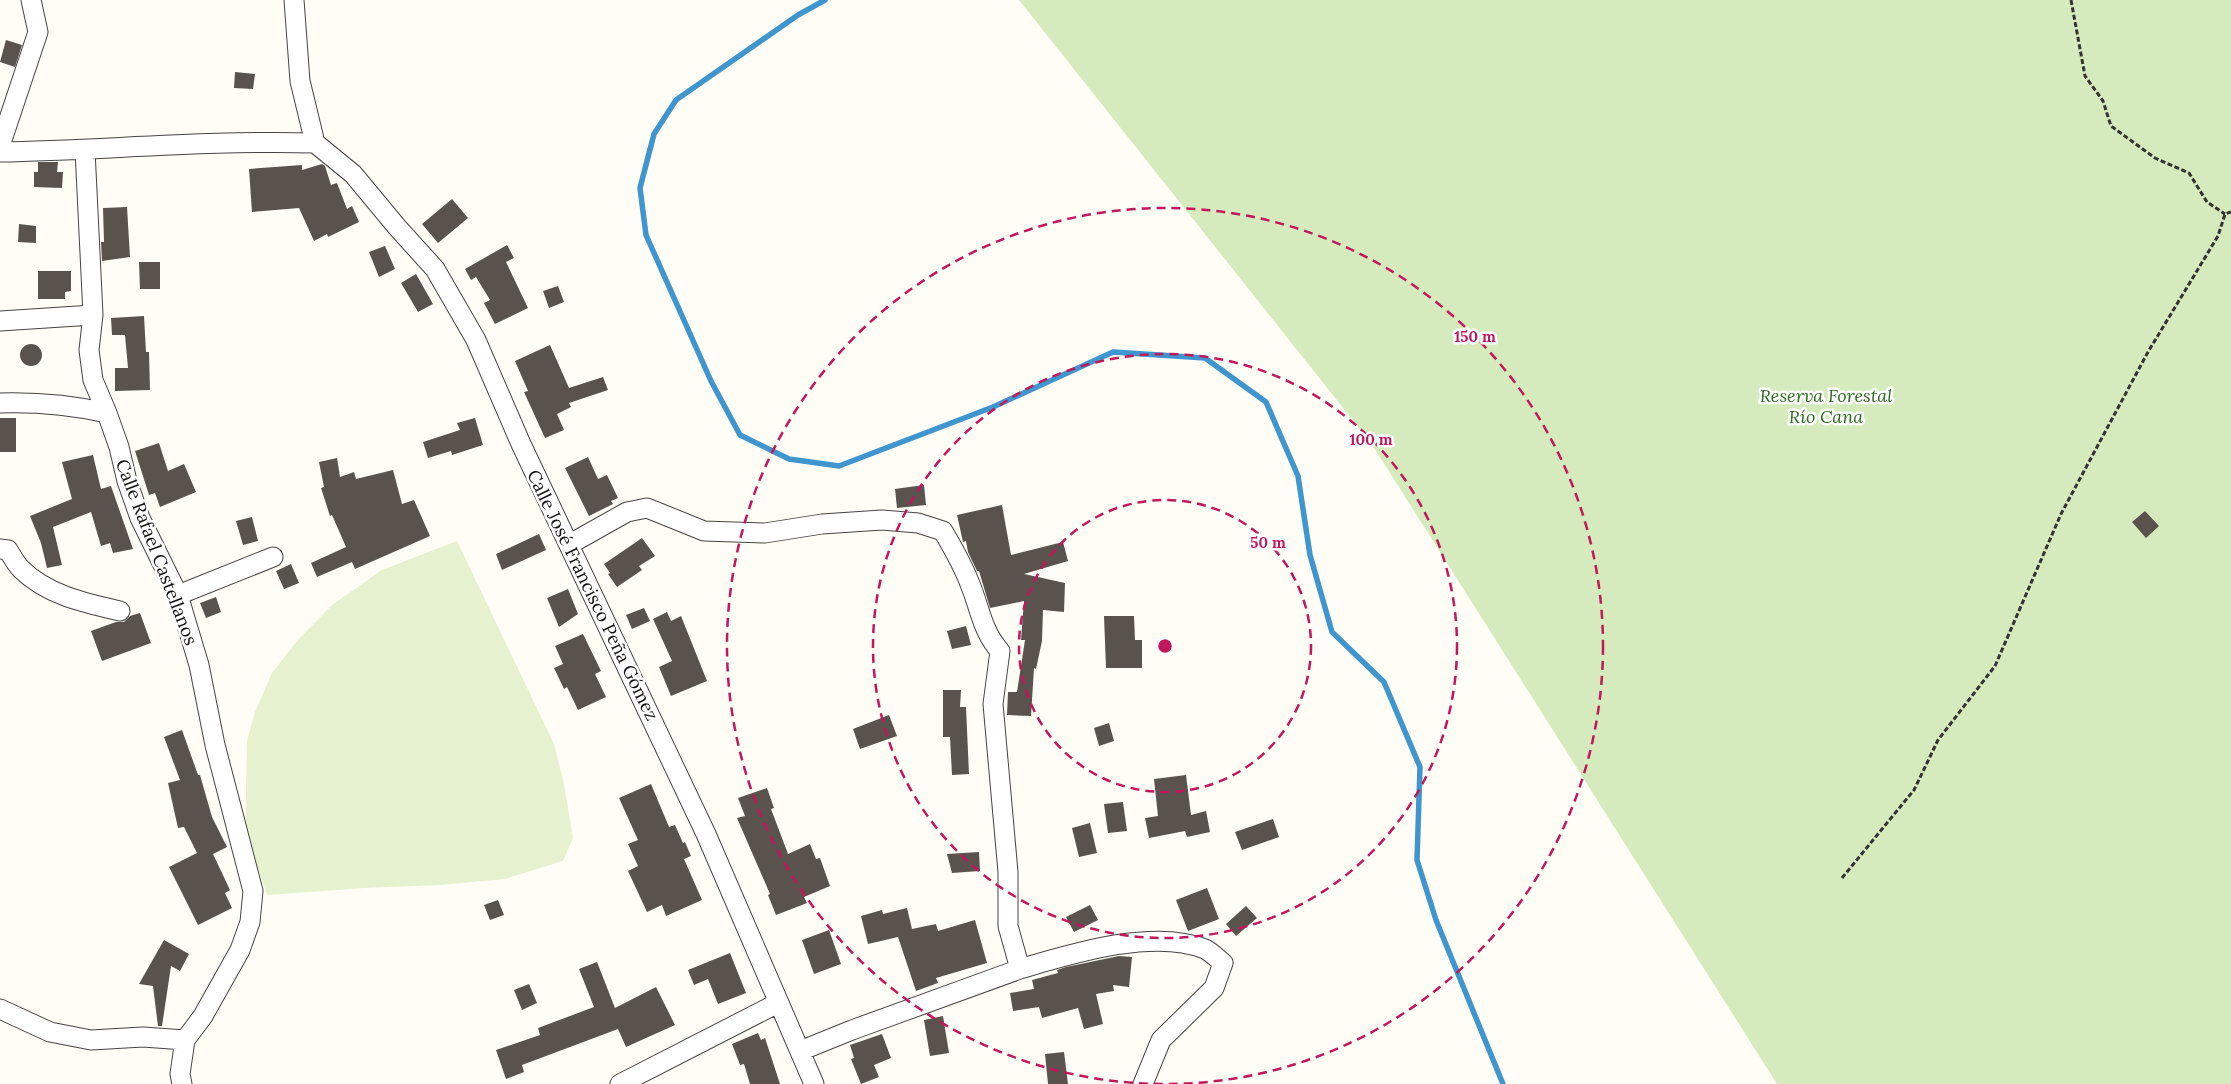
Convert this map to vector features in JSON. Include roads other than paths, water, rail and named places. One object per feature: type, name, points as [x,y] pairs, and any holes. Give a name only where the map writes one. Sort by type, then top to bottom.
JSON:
[{"type":"street","points":[[0,146],[38,32],[31,0]]},
{"type":"street","points":[[0,152],[85,150],[252,141],[316,143],[300,81],[294,0]]},
{"type":"street","name":"Calle José Francisco Peña Gómez","points":[[316,143],[353,174],[435,269],[476,340],[521,444],[706,834],[814,1084]]},
{"type":"street","name":"Calle Rafael Castellanos","points":[[85,150],[93,316],[88,350],[93,380],[119,447],[127,481],[140,518],[156,554],[178,595],[199,665],[215,745],[253,891],[250,922],[240,950],[203,1016],[185,1040],[180,1074],[182,1084]]},
{"type":"street","points":[[0,321],[93,316]]},
{"type":"street","points":[[0,403],[29,402],[77,406],[107,413]]},
{"type":"street","points":[[570,544],[627,512],[648,508],[704,531],[765,533],[822,524],[882,520],[918,523],[943,531],[957,553],[970,584],[988,638],[1000,651],[993,704],[1008,872],[1008,926],[1020,969]]},
{"type":"street","points":[[0,549],[8,550],[20,569],[44,587],[76,600],[120,611]]},
{"type":"street","points":[[178,595],[273,557]]},
{"type":"street","points":[[800,1051],[852,1030],[1020,969],[1116,944],[1172,942],[1205,949],[1223,963],[1214,988],[1162,1040],[1143,1084]]},
{"type":"street","points":[[620,1084],[778,1003]]},
{"type":"street","points":[[0,1008],[50,1032],[91,1040],[143,1037],[185,1040]]},
{"type":"waterway","points":[[825,0],[798,15],[676,100],[654,134],[640,188],[646,235],[711,381],[740,435],[789,459],[839,466],[993,407],[1113,352],[1205,358],[1266,402],[1298,476],[1310,555],[1332,632],[1384,682],[1420,767],[1417,860],[1436,920],[1503,1084]]},
{"type":"park label","name":"Reserva Forestal Río Cana","points":[[1826,405]]}]
